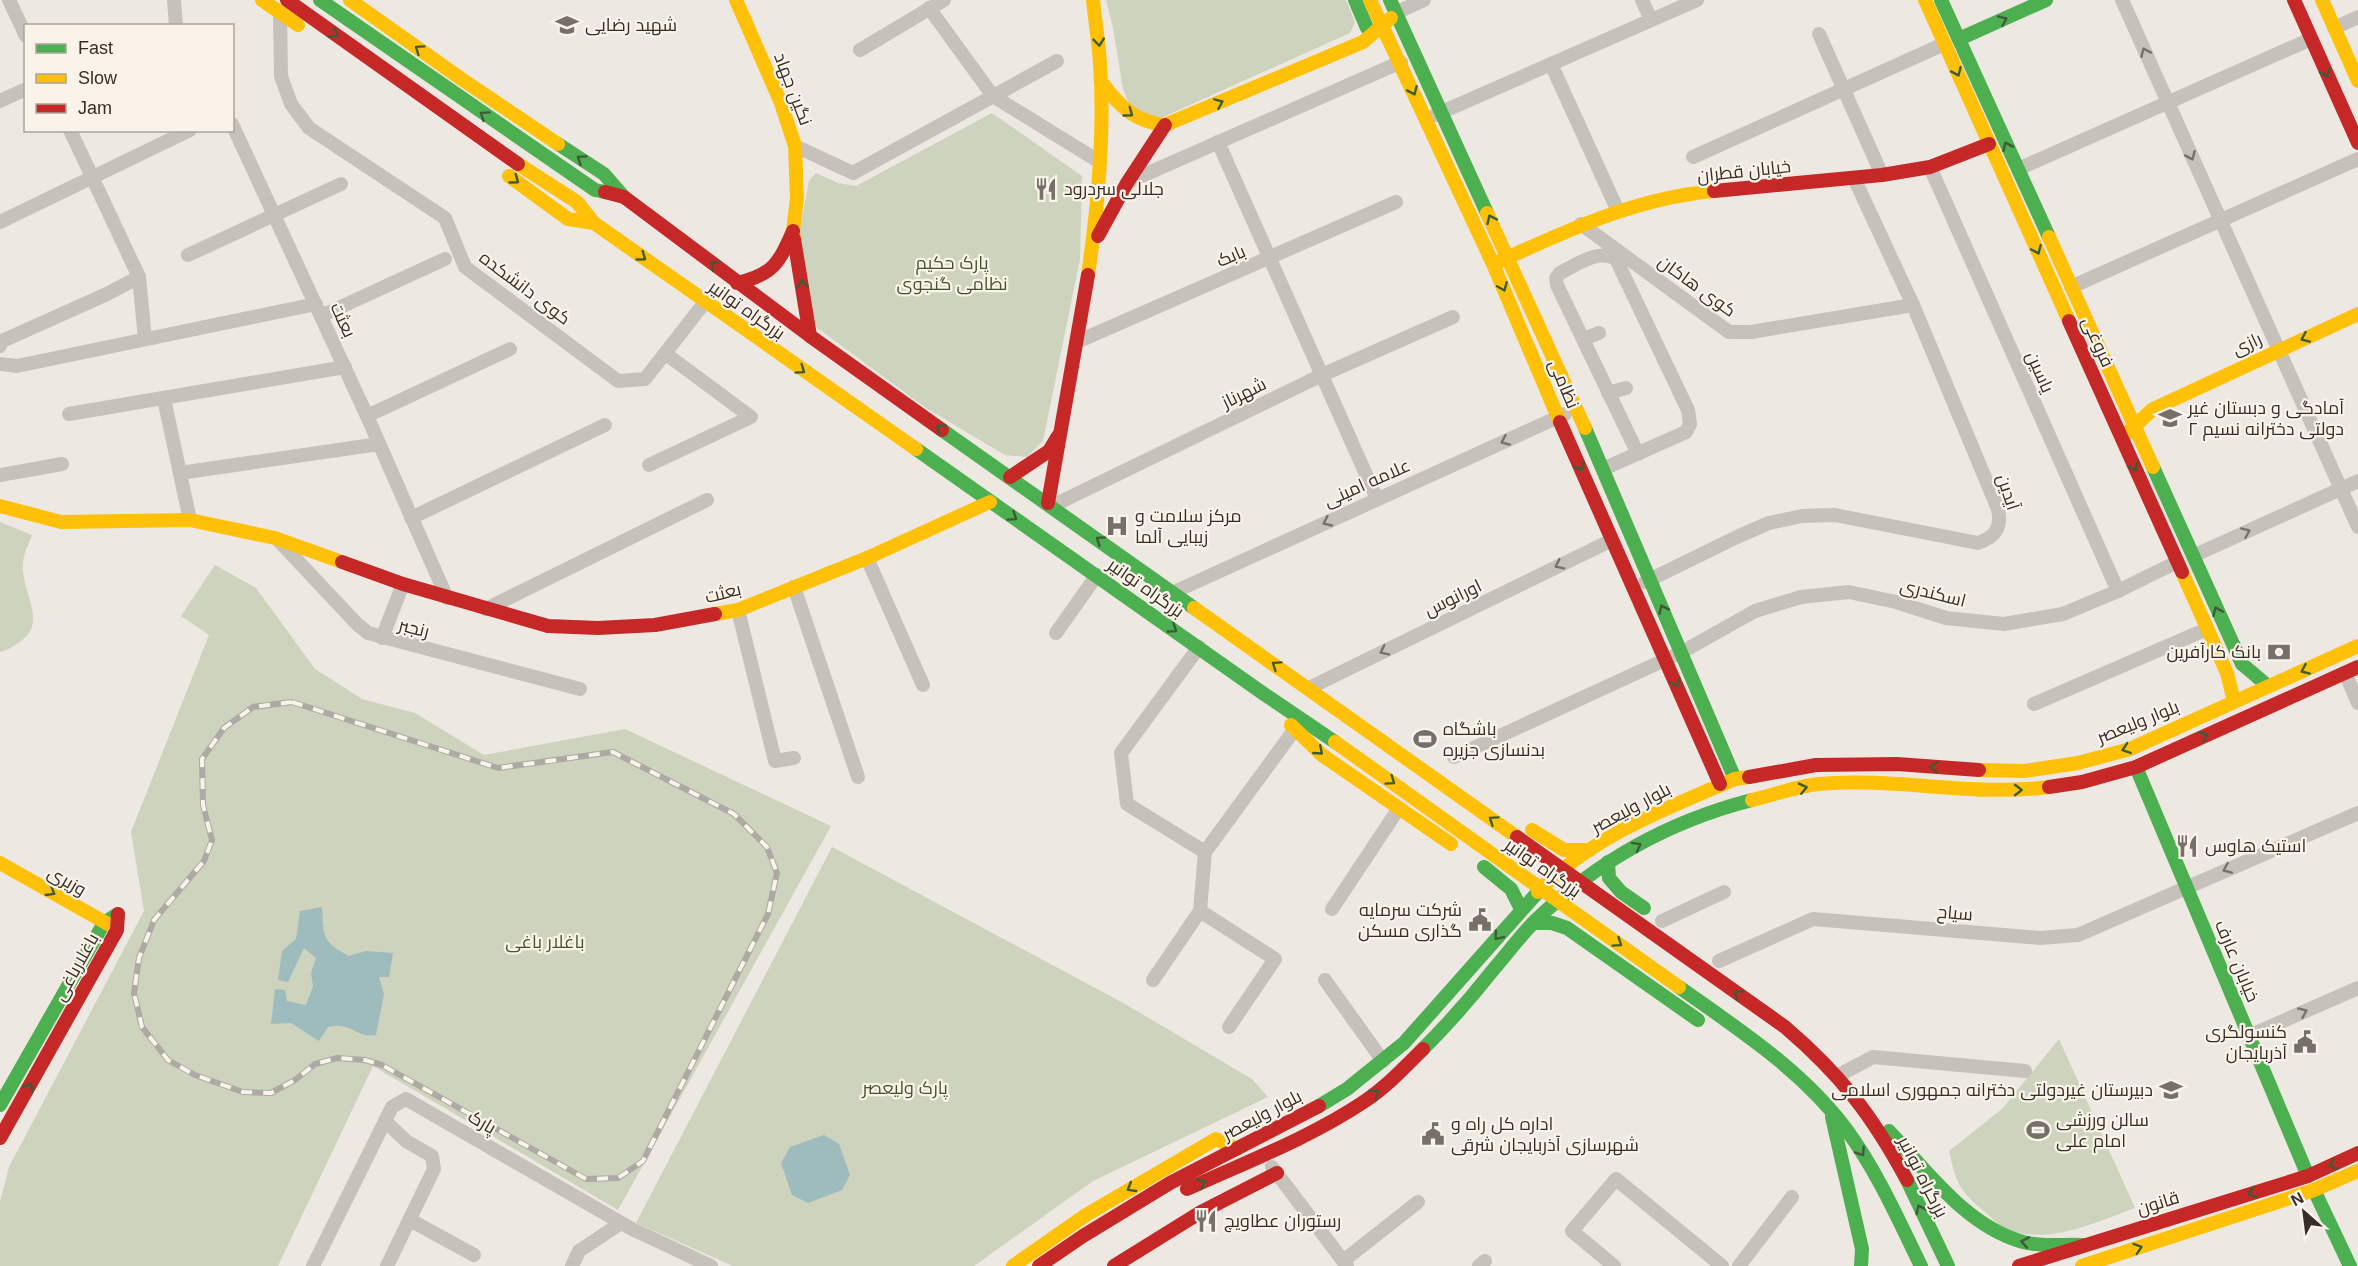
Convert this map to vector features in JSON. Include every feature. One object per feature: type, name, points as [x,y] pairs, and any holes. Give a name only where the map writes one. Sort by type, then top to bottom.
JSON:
[{"type":"main road","points":[[262,0],[283,6],[307,31]]},
{"type":"main road","name":"بزرگراه توانیر","points":[[320,0],[595,190],[624,197],[810,336],[1785,1027],[1812,1050],[1857,1099],[1889,1147],[1947,1264]]},
{"type":"main road","points":[[350,0],[460,78],[604,174],[624,197]]},
{"type":"main road","name":"نگین جهاد","points":[[736,0],[781,103],[795,146],[797,198],[793,231]]},
{"type":"main road","points":[[1050,504],[1059,434],[1079,341],[1094,244],[1103,84],[1093,0]]},
{"type":"main road","points":[[1355,0],[1368,26],[1363,42]]},
{"type":"main road","name":"نظامی","points":[[1370,0],[1401,62],[1493,264],[1720,784]]},
{"type":"main road","name":"نظامی","points":[[1390,0],[1577,409],[1735,779]]},
{"type":"main road","name":"فروغى","points":[[1924,0],[2227,673],[2234,701]]},
{"type":"main road","name":"فروغى","points":[[1941,0],[2242,664],[2268,687]]},
{"type":"main road","points":[[1959,39],[2046,0]]},
{"type":"main road","points":[[2294,0],[2358,144]]},
{"type":"main road","points":[[2322,0],[2358,81]]},
{"type":"main road","name":"بزرگراه توانیر","points":[[283,6],[577,202],[594,224],[1343,747],[1765,1048],[1804,1083],[1844,1128],[1874,1171],[1921,1266]]},
{"type":"main road","points":[[1103,84],[1119,106],[1133,118],[1152,125],[1165,125],[1363,42],[1395,13]]},
{"type":"main road","points":[[324,44],[474,150]]},
{"type":"main road","points":[[1094,244],[1127,183],[1165,125]]},
{"type":"main road","name":"خیابان قطران","points":[[1493,264],[1581,224],[1618,211],[1693,193],[1882,176],[1930,167],[1989,144]]},
{"type":"main road","points":[[502,171],[568,219],[594,224]]},
{"type":"main road","points":[[738,283],[757,279],[769,273],[780,260],[793,231]]},
{"type":"main road","points":[[793,231],[810,336]]},
{"type":"main road","name":"رازی","points":[[2121,437],[2153,409],[2358,314]]},
{"type":"main road","name":"رازی","points":[[2111,414],[2127,410],[2153,409]]},
{"type":"main road","points":[[1010,477],[1049,451],[1059,434]]},
{"type":"main road","name":"بعثت","points":[[0,506],[61,522],[190,520],[276,537],[447,598],[548,626],[598,628],[655,625],[738,610],[867,558],[990,502]]},
{"type":"main road","points":[[1609,534],[1624,519]]},
{"type":"main road","name":"بلوار ولیعصر","points":[[1039,1266],[1170,1183],[1297,1119],[1347,1089],[1404,1043],[1549,880],[1590,850],[1655,813],[1735,779],[1816,765],[1897,764],[2024,771],[2078,763],[2130,749],[2358,646]]},
{"type":"main road","name":"بلوار ولیعصر","points":[[1061,1266],[1178,1194],[1263,1155],[1365,1101],[1395,1077],[1456,1015],[1533,923],[1565,894],[1608,862],[1664,830],[1729,806],[1818,784],[1896,783],[1960,789],[2025,790],[2082,782],[2136,767],[2351,670]]},
{"type":"main road","points":[[1312,691],[1384,726]]},
{"type":"main road","points":[[1264,694],[1322,755],[1505,881],[1516,894],[1521,909]]},
{"type":"main road","points":[[1855,764],[1857,783]]},
{"type":"main road","name":"خیابان عارف","points":[[2136,767],[2314,1190],[2350,1266]]},
{"type":"main road","points":[[1522,822],[1564,850],[1590,850]]},
{"type":"main road","points":[[1505,881],[1521,877],[1533,866],[1540,852],[1540,835]]},
{"type":"main road","points":[[1608,862],[1609,878],[1621,892],[1666,924]]},
{"type":"main road","name":"وزیری","points":[[0,863],[104,923]]},
{"type":"main road","points":[[1584,940],[1585,924],[1592,909],[1605,897],[1621,892]]},
{"type":"main road","name":"باغلارباغی","points":[[0,1105],[104,923],[118,914],[117,930],[0,1138]]},
{"type":"main road","points":[[1533,923],[1552,923],[1567,928],[1705,1025]]},
{"type":"main road","points":[[1810,1031],[1819,1039],[1838,1076]]},
{"type":"main road","points":[[1752,1059],[1804,1083]]},
{"type":"main road","points":[[1857,1099],[1971,1215],[1998,1235],[2025,1243],[2083,1245]]},
{"type":"main road","points":[[1830,1112],[1862,1249],[1861,1266]]},
{"type":"main road","points":[[1013,1266],[1032,1251],[1126,1191],[1216,1139],[1237,1149]]},
{"type":"main road","name":"قانون","points":[[2019,1266],[2308,1176],[2358,1153]]},
{"type":"main road","name":"قانون","points":[[2088,1265],[2314,1190],[2358,1171]]},
{"type":"main road","points":[[1114,1266],[1201,1212],[1277,1173]]},
{"type":"street","points":[[9,0],[24,32]]},
{"type":"street","points":[[174,0],[176,24]]},
{"type":"street","points":[[860,50],[944,0]]},
{"type":"street","points":[[1395,13],[1424,0]]},
{"type":"street","points":[[1642,0],[1651,20]]},
{"type":"street","points":[[1426,119],[1697,0]]},
{"type":"street","points":[[2122,0],[2358,526]]},
{"type":"street","name":"کوی دانشکده","points":[[283,6],[281,76],[291,104],[309,128],[445,218],[465,267],[618,381],[645,379],[705,302]]},
{"type":"street","points":[[929,8],[993,96],[1100,162]]},
{"type":"street","points":[[2334,28],[2358,18]]},
{"type":"street","points":[[1819,34],[1882,176]]},
{"type":"street","points":[[2018,169],[2311,39]]},
{"type":"street","points":[[1693,157],[1944,44]]},
{"type":"street","points":[[795,146],[852,172],[1057,61]]},
{"type":"street","points":[[1127,183],[1401,62]]},
{"type":"street","points":[[1551,64],[1618,211]]},
{"type":"street","points":[[0,101],[24,90]]},
{"type":"street","name":"بعثت","points":[[234,128],[345,367],[447,598]]},
{"type":"street","points":[[71,132],[138,277],[145,339]]},
{"type":"street","points":[[0,222],[186,132]]},
{"type":"street","points":[[1218,142],[1377,499]]},
{"type":"street","points":[[2071,287],[2358,159]]},
{"type":"street","name":"یاسین","points":[[1930,167],[2118,591]]},
{"type":"street","name":"آیدین","points":[[1634,587],[1769,523],[1802,516],[1835,515],[1978,543],[1989,539],[1997,531],[2000,520],[1998,509],[1913,305],[1854,178]]},
{"type":"street","points":[[188,255],[341,184]]},
{"type":"street","name":"بابک","points":[[1079,341],[1396,202]]},
{"type":"street","name":"کوی هاکان","points":[[1581,224],[1730,332],[1751,332],[1913,305]]},
{"type":"street","points":[[1603,469],[1638,454],[1686,432],[1690,424],[1688,410],[1616,259],[1609,254],[1600,255],[1560,273],[1556,278],[1557,285],[1638,454]]},
{"type":"street","points":[[0,364],[17,366],[145,339],[318,310],[445,259]]},
{"type":"street","points":[[0,346],[2,341],[107,294],[138,277]]},
{"type":"street","name":"شهرناز","points":[[1050,504],[1322,375],[1453,317]]},
{"type":"street","points":[[1582,339],[1599,333]]},
{"type":"street","points":[[367,416],[510,349]]},
{"type":"street","points":[[649,465],[751,417],[666,354]]},
{"type":"street","points":[[69,414],[345,367]]},
{"type":"street","points":[[1608,393],[1626,388]]},
{"type":"street","points":[[164,399],[190,520]]},
{"type":"street","name":"علامه امینی","points":[[1174,592],[1577,409]]},
{"type":"street","points":[[411,518],[605,425]]},
{"type":"street","points":[[180,474],[379,444]]},
{"type":"street","points":[[0,475],[62,464]]},
{"type":"street","points":[[2193,555],[2358,481]]},
{"type":"street","points":[[486,609],[707,500]]},
{"type":"street","name":"اورانوس","points":[[1312,691],[1609,534]]},
{"type":"street","name":"رنجبر","points":[[276,537],[357,624],[369,633],[580,689]]},
{"type":"street","points":[[867,558],[923,685]]},
{"type":"street","name":"اسکندری","points":[[1449,764],[1682,652],[1755,611],[1802,597],[1849,592],[1896,602],[1946,618],[2004,624],[2063,614],[2118,591],[2177,562]]},
{"type":"street","points":[[1056,633],[1097,575]]},
{"type":"street","points":[[382,638],[403,584]]},
{"type":"street","points":[[794,587],[858,777]]},
{"type":"street","points":[[738,610],[775,761],[794,758]]},
{"type":"street","points":[[2034,704],[2207,629]]},
{"type":"street","points":[[1199,647],[1121,753],[1127,804],[1205,852]]},
{"type":"street","points":[[2351,670],[2358,703]]},
{"type":"street","points":[[1153,980],[1200,911],[1205,852],[1295,729]]},
{"type":"street","points":[[1332,909],[1399,808]]},
{"type":"street","name":"سیاح","points":[[1719,961],[1813,919],[2040,938],[2078,935],[2358,813]]},
{"type":"street","points":[[1666,924],[1725,892]]},
{"type":"street","points":[[1200,911],[1275,959],[1229,1027]]},
{"type":"street","points":[[1325,980],[1383,1061]]},
{"type":"street","points":[[2249,1036],[2358,988]]},
{"type":"street","points":[[1838,1076],[1873,1057],[2025,1071]]},
{"type":"street","name":"پارک","points":[[313,1266],[392,1107],[406,1099],[621,1223],[711,1266]]},
{"type":"street","points":[[385,1121],[406,1141],[432,1156],[434,1169],[387,1266]]},
{"type":"street","points":[[1263,1155],[1345,1263],[1418,1202]]},
{"type":"street","points":[[1614,1266],[1572,1231],[1616,1179],[1722,1266]]},
{"type":"street","points":[[1739,1266],[1792,1197]]},
{"type":"street","points":[[410,1220],[474,1255]]},
{"type":"street","points":[[572,1266],[579,1251],[595,1238],[621,1223]]},
{"type":"green space","points":[[1106,0],[1346,0],[1355,22],[1350,33],[1161,118],[1143,115],[1129,103],[1123,89]]},
{"type":"green space","name":"پارک حکیم نظامی گنجوی","points":[[992,113],[1082,176],[1080,259],[1043,441],[1027,457],[1005,455],[926,408],[816,327],[796,249],[809,181],[816,173],[838,183],[856,186]]},
{"type":"green space","points":[[0,522],[32,535],[25,552],[23,573],[33,615],[33,625],[21,641],[0,652]]},
{"type":"green space","name":"باغلار باغی","points":[[215,565],[256,588],[315,669],[362,699],[415,713],[484,755],[625,729],[831,826],[618,1210],[373,1066],[278,1266],[0,1266],[0,1202],[9,1167],[144,911],[131,832],[209,635],[181,616]]},
{"type":"green space","name":"پارک ولیعصر","points":[[832,847],[1125,1004],[1252,1079],[1268,1097],[1093,1181],[974,1266],[733,1266],[636,1223]]},
{"type":"green space","name":"سالن ورزشی امام علی","points":[[2059,1039],[2135,1208],[2055,1234],[2022,1234],[2001,1226],[1969,1198],[1954,1172],[1949,1151],[2002,1109]]},
{"type":"water","points":[[322,907],[326,937],[340,951],[349,956],[366,951],[393,953],[389,977],[379,977],[384,994],[376,1035],[363,1035],[343,1026],[336,1026],[328,1027],[319,1041],[291,1023],[271,1024],[275,989],[285,990],[287,1001],[306,1005],[313,986],[311,973],[316,958],[304,948],[288,982],[278,980],[282,951],[296,939],[300,911]]},
{"type":"water","points":[[824,1135],[839,1144],[850,1175],[842,1190],[808,1203],[792,1195],[781,1163],[790,1147]]},
{"type":"railway","points":[[292,702],[498,768],[613,752],[734,814],[767,847],[777,873],[768,914],[643,1161],[618,1178],[586,1179],[382,1065],[365,1060],[337,1058],[315,1064],[295,1080],[271,1093],[243,1092],[195,1075],[168,1060],[142,1027],[134,993],[139,958],[154,920],[204,861],[212,840],[203,805],[202,759],[224,728],[253,707],[292,702]]},
{"type":"traffic: fast","points":[[320,0],[595,190],[605,192]]},
{"type":"traffic: fast","points":[[1355,0],[1367,28]]},
{"type":"traffic: fast","points":[[1390,0],[1487,213]]},
{"type":"traffic: fast","points":[[1941,0],[2049,237]]},
{"type":"traffic: fast","points":[[1959,39],[2046,0]]},
{"type":"traffic: fast","points":[[558,144],[604,174],[624,197]]},
{"type":"traffic: fast","points":[[1585,428],[1735,779]]},
{"type":"traffic: fast","points":[[942,430],[1194,608]]},
{"type":"traffic: fast","points":[[916,449],[1335,742]]},
{"type":"traffic: fast","points":[[2153,467],[2242,664],[2268,686]]},
{"type":"traffic: fast","points":[[2136,767],[2308,1176]]},
{"type":"traffic: fast","points":[[1423,1049],[1468,1001],[1529,927],[1583,880],[1609,862],[1663,832],[1692,819],[1752,800]]},
{"type":"traffic: fast","points":[[1608,862],[1609,878],[1621,892],[1644,908]]},
{"type":"traffic: fast","points":[[1484,867],[1511,889],[1521,909]]},
{"type":"traffic: fast","points":[[1319,1106],[1347,1089],[1404,1043],[1538,892]]},
{"type":"traffic: fast","points":[[0,1105],[104,923],[118,914]]},
{"type":"traffic: fast","points":[[1533,923],[1552,923],[1567,928],[1698,1020]]},
{"type":"traffic: fast","points":[[1679,987],[1768,1052],[1810,1088],[1829,1108],[1868,1162],[1921,1266]]},
{"type":"traffic: fast","points":[[1832,1117],[1862,1249],[1861,1266]]},
{"type":"traffic: fast","points":[[1889,1131],[1949,1196],[1984,1224],[2002,1234],[2030,1244],[2083,1245]]},
{"type":"traffic: fast","points":[[1907,1180],[1948,1266]]},
{"type":"traffic: fast","points":[[2314,1190],[2350,1266]]},
{"type":"traffic: slow","points":[[262,0],[298,25]]},
{"type":"traffic: slow","points":[[350,0],[558,144]]},
{"type":"traffic: slow","points":[[736,0],[781,103],[795,146],[797,198],[794,239]]},
{"type":"traffic: slow","points":[[1088,275],[1098,196],[1102,117],[1093,0]]},
{"type":"traffic: slow","points":[[1370,0],[1493,264],[1560,422]]},
{"type":"traffic: slow","points":[[1925,0],[2069,321]]},
{"type":"traffic: slow","points":[[2322,0],[2358,81]]},
{"type":"traffic: slow","points":[[1103,84],[1122,106],[1137,117],[1165,125],[1363,42],[1391,18]]},
{"type":"traffic: slow","points":[[518,164],[577,202],[594,223],[916,449]]},
{"type":"traffic: slow","points":[[509,176],[568,219],[594,223]]},
{"type":"traffic: slow","points":[[1498,262],[1550,238],[1630,208],[1685,195],[1714,191]]},
{"type":"traffic: slow","points":[[1487,213],[1585,428]]},
{"type":"traffic: slow","points":[[2049,237],[2153,467]]},
{"type":"traffic: slow","points":[[2125,435],[2153,409],[2358,314]]},
{"type":"traffic: slow","points":[[715,614],[738,610],[867,558],[990,502]]},
{"type":"traffic: slow","points":[[0,506],[61,522],[190,520],[275,538],[342,562]]},
{"type":"traffic: slow","points":[[2182,572],[2227,673],[2234,701]]},
{"type":"traffic: slow","points":[[1194,608],[1517,837]]},
{"type":"traffic: slow","points":[[1979,770],[2024,771],[2078,763],[2130,749],[2358,646]]},
{"type":"traffic: slow","points":[[1291,725],[1322,755],[1451,844]]},
{"type":"traffic: slow","points":[[1335,742],[1679,987]]},
{"type":"traffic: slow","points":[[1538,892],[1581,855],[1630,826],[1735,779],[1749,777]]},
{"type":"traffic: slow","points":[[1752,800],[1819,784],[1877,783],[1991,790],[2049,787]]},
{"type":"traffic: slow","points":[[1532,830],[1564,850],[1590,850]]},
{"type":"traffic: slow","points":[[0,863],[115,928]]},
{"type":"traffic: slow","points":[[1013,1266],[1086,1215],[1216,1139],[1237,1149]]},
{"type":"traffic: slow","points":[[2082,1266],[2314,1190],[2358,1171]]},
{"type":"traffic: slow","points":[[2089,1266],[2092,1263]]},
{"type":"traffic: jam","points":[[287,0],[518,164]]},
{"type":"traffic: jam","points":[[2294,0],[2358,143]]},
{"type":"traffic: jam","points":[[1098,236],[1127,183],[1165,125]]},
{"type":"traffic: jam","points":[[1714,191],[1882,175],[1930,167],[1989,144]]},
{"type":"traffic: jam","points":[[605,192],[624,197],[810,336],[942,430]]},
{"type":"traffic: jam","points":[[737,283],[759,276],[773,266],[793,231]]},
{"type":"traffic: jam","points":[[794,239],[810,336]]},
{"type":"traffic: jam","points":[[1048,503],[1088,275]]},
{"type":"traffic: jam","points":[[2069,321],[2182,572]]},
{"type":"traffic: jam","points":[[1560,422],[1720,784]]},
{"type":"traffic: jam","points":[[1010,477],[1049,451],[1058,436]]},
{"type":"traffic: jam","points":[[342,562],[403,584],[548,626],[598,628],[655,625],[715,614]]},
{"type":"traffic: jam","points":[[2049,787],[2082,782],[2136,767],[2358,667]]},
{"type":"traffic: jam","points":[[1749,777],[1816,765],[1897,764],[1979,770]]},
{"type":"traffic: jam","points":[[1517,837],[1785,1027],[1823,1062],[1854,1097],[1881,1135],[1907,1180]]},
{"type":"traffic: jam","points":[[0,1138],[117,930],[118,914]]},
{"type":"traffic: jam","points":[[1187,1189],[1278,1149],[1344,1114],[1380,1090],[1423,1049]]},
{"type":"traffic: jam","points":[[1039,1266],[1170,1183],[1319,1106]]},
{"type":"traffic: jam","points":[[2019,1266],[2308,1176],[2358,1153]]},
{"type":"traffic: jam","points":[[1114,1266],[1201,1212],[1277,1173]]},
{"type":"place","name":"شهید رضایی","points":[[567,25]]},
{"type":"place","name":"جلالی سردرود","points":[[1046,189]]},
{"type":"place","name":"آمادگی و دبستان غیر دولتی دخترانه نسیم ۲","points":[[2170,418]]},
{"type":"place","name":"مرکز سلامت و زیبایی آلما","points":[[1117,526]]},
{"type":"place","name":"بانک کارآفرین","points":[[2279,652]]},
{"type":"place","name":"باشگاه بدنسازی جزیره","points":[[1425,739]]},
{"type":"place","name":"استیک هاوس","points":[[2187,846]]},
{"type":"place","name":"شرکت سرمایه گذاری مسکن","points":[[1480,920]]},
{"type":"place","name":"کنسولگری آذربایجان","points":[[2305,1042]]},
{"type":"place","name":"دبیرستان غیردولتی دخترانه جمهوری اسلامی","points":[[2171,1090]]},
{"type":"place","name":"سالن ورزشی امام علی","points":[[2038,1130]]},
{"type":"place","name":"اداره کل راه و شهرسازی آذربایجان شرقی","points":[[1433,1134]]},
{"type":"place","name":"رستوران عطاویچ","points":[[1206,1221]]}]
